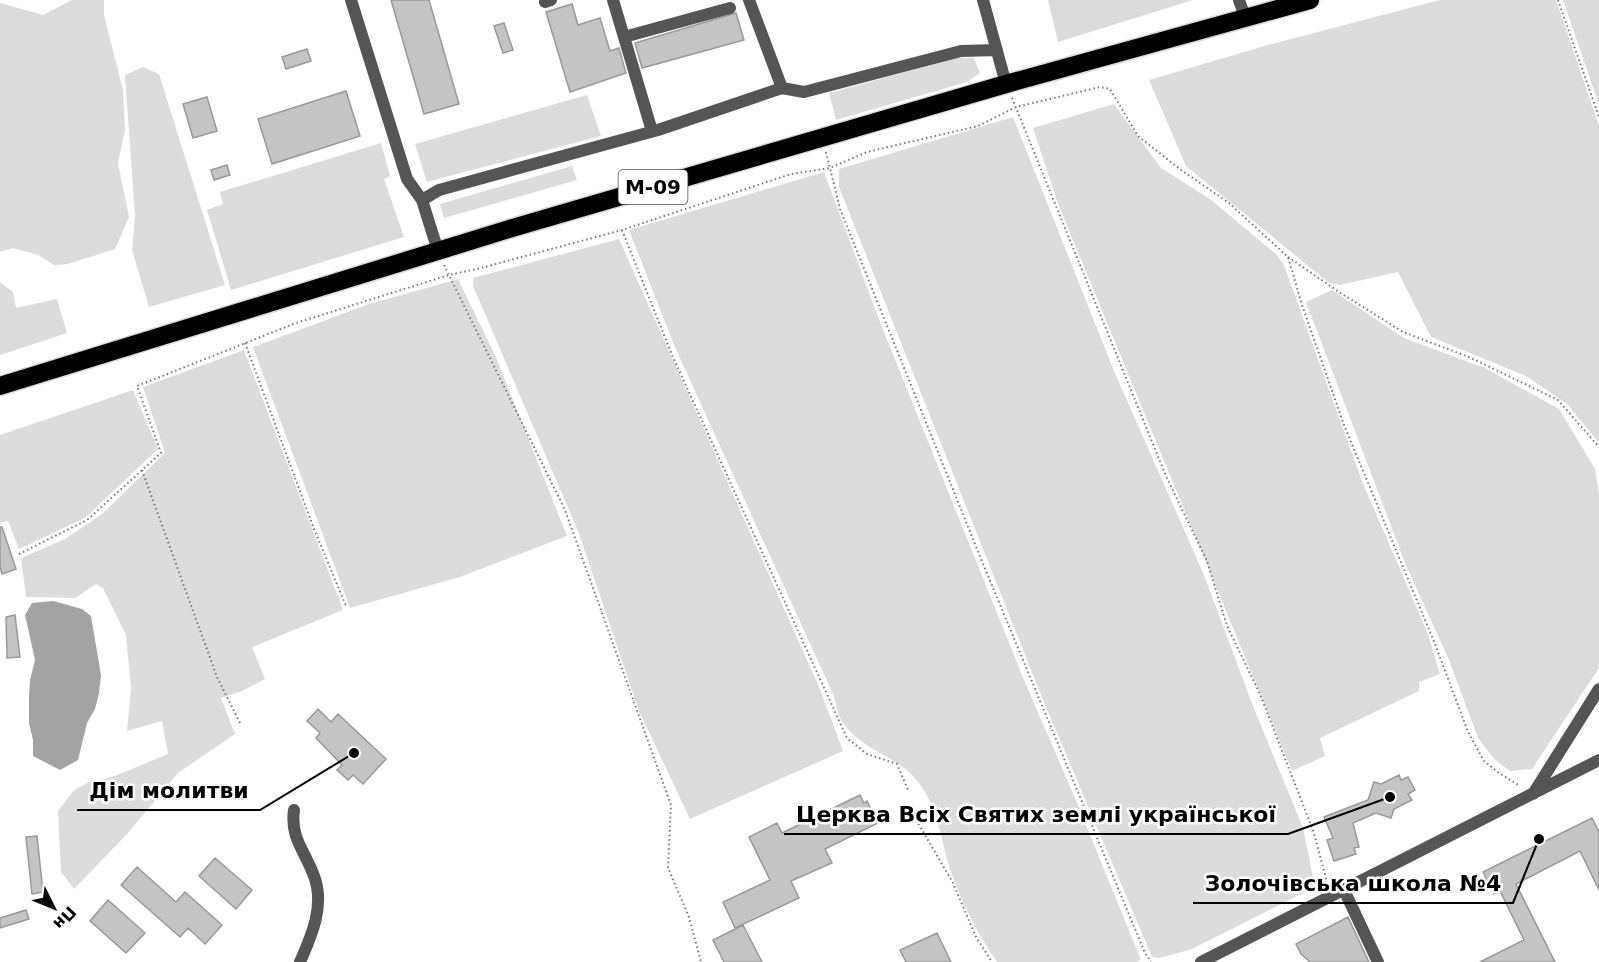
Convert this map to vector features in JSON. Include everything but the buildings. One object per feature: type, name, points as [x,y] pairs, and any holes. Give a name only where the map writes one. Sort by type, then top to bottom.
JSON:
[{"type":"highway","name":"М-09","points":[[0,386],[438,251],[1006,84],[1242,9],[1310,0]]},
{"type":"street","points":[[351,0],[406,179],[422,200],[438,251]]},
{"type":"street","points":[[613,0],[652,131]]},
{"type":"street","points":[[749,0],[782,88]]},
{"type":"street","points":[[983,0],[1006,84]]},
{"type":"street","points":[[624,37],[730,8]]},
{"type":"street","points":[[422,200],[439,190],[652,131],[782,88],[804,92],[962,51],[997,50]]},
{"type":"street","points":[[1533,794],[1599,689]]},
{"type":"street","points":[[1201,962],[1599,760]]},
{"type":"street","points":[[294,810],[292,822],[296,840],[315,877],[319,902],[314,932],[300,962]]},
{"type":"street","points":[[1344,890],[1378,962]]},
{"type":"path","points":[[1558,0],[1599,117]]},
{"type":"path","points":[[1006,84],[1166,476],[1207,561],[1227,626],[1260,694],[1314,833],[1331,897]]},
{"type":"path","points":[[19,554],[87,520],[161,453],[137,386],[296,323],[449,274],[481,268],[622,230],[791,174],[830,168],[867,152],[978,126],[1016,107],[1100,87],[1110,89],[1138,136],[1181,170],[1229,203],[1288,257],[1403,332],[1469,357],[1558,400],[1599,447]]},
{"type":"path","points":[[822,138],[840,209],[981,559],[1145,953],[1151,962]]},
{"type":"path","points":[[622,230],[672,355],[847,738],[867,754],[897,764],[908,790]]},
{"type":"path","points":[[438,251],[569,520],[671,805],[668,868],[689,917],[702,962]]},
{"type":"path","points":[[1288,257],[1302,305],[1344,426],[1435,644],[1468,732],[1484,760],[1498,773],[1533,794]]},
{"type":"path","points":[[245,343],[314,529],[346,606]]},
{"type":"path","points":[[142,470],[217,677],[241,725]]},
{"type":"path","points":[[914,816],[953,883],[976,937],[992,962]]},
{"type":"shaded area","points":[[72,0],[104,0],[104,15],[123,90],[125,130],[118,163],[129,217],[115,249],[68,264],[54,265],[38,255],[13,248],[0,252],[0,3],[43,15]]},
{"type":"shaded area","points":[[1048,0],[1193,0],[1058,42]]},
{"type":"shaded area","points":[[1440,0],[1556,0],[1599,126],[1599,443],[1567,404],[1526,376],[1431,337],[1398,272],[1340,285],[1329,283],[1186,166],[1149,80],[1268,45]]},
{"type":"shaded area","points":[[1563,0],[1599,0],[1599,105]]},
{"type":"shaded area","points":[[957,58],[974,58],[980,73],[967,82],[836,120],[829,93]]},
{"type":"shaded area","points":[[143,67],[159,74],[225,285],[149,307],[132,250],[135,216],[125,75]]},
{"type":"shaded area","points":[[587,95],[601,136],[427,182],[415,144]]},
{"type":"shaded area","points":[[1114,104],[1161,168],[1210,199],[1276,254],[1284,265],[1362,481],[1428,634],[1440,674],[1419,682],[1419,691],[1320,738],[1325,756],[1292,771],[1058,204],[1033,128]]},
{"type":"shaded area","points":[[1013,117],[1114,371],[1204,575],[1253,706],[1303,828],[1315,887],[1192,949],[1159,958],[1152,957],[1043,700],[839,187],[839,169]]},
{"type":"shaded area","points":[[381,143],[390,176],[384,179],[404,237],[231,290],[207,210],[223,204],[220,192]]},
{"type":"shaded area","points":[[572,166],[577,180],[444,218],[440,204]]},
{"type":"shaded area","points":[[824,172],[880,322],[1024,680],[1141,960],[1137,962],[997,962],[960,896],[926,793],[902,766],[861,741],[840,718],[833,694],[674,345],[629,230]]},
{"type":"shaded area","points":[[619,239],[820,689],[843,751],[690,819],[639,711],[578,531],[473,286],[473,278]]},
{"type":"shaded area","points":[[458,279],[496,357],[567,536],[460,577],[350,608],[253,347],[369,304]]},
{"type":"shaded area","points":[[0,282],[13,292],[16,308],[57,299],[67,333],[0,355]]},
{"type":"shaded area","points":[[1332,290],[1404,338],[1485,368],[1559,409],[1595,469],[1599,495],[1599,668],[1532,769],[1510,771],[1494,759],[1478,738],[1449,660],[1405,563],[1306,302]]},
{"type":"shaded area","points":[[244,350],[343,610],[252,647],[265,679],[242,691],[221,698],[235,734],[178,773],[127,834],[74,889],[61,872],[58,811],[74,790],[89,782],[115,776],[168,754],[162,721],[127,731],[131,688],[126,635],[103,588],[96,584],[75,598],[26,597],[21,558],[65,539],[102,514],[165,453],[143,387]]},
{"type":"shaded area","points":[[133,390],[158,449],[85,518],[19,549],[8,521],[0,523],[0,435]]},
{"type":"shaded area","points":[[53,601],[82,609],[91,616],[101,675],[95,709],[87,723],[78,760],[60,770],[33,756],[33,740],[29,723],[30,680],[35,660],[25,615],[32,603]]},
{"type":"place","name":"Дім молитви","points":[[354,753]]},
{"type":"place","name":"Церква Всіх Святих землі української","points":[[1390,797]]},
{"type":"place","name":"Золочівська школа №4","points":[[1539,839]]}]
